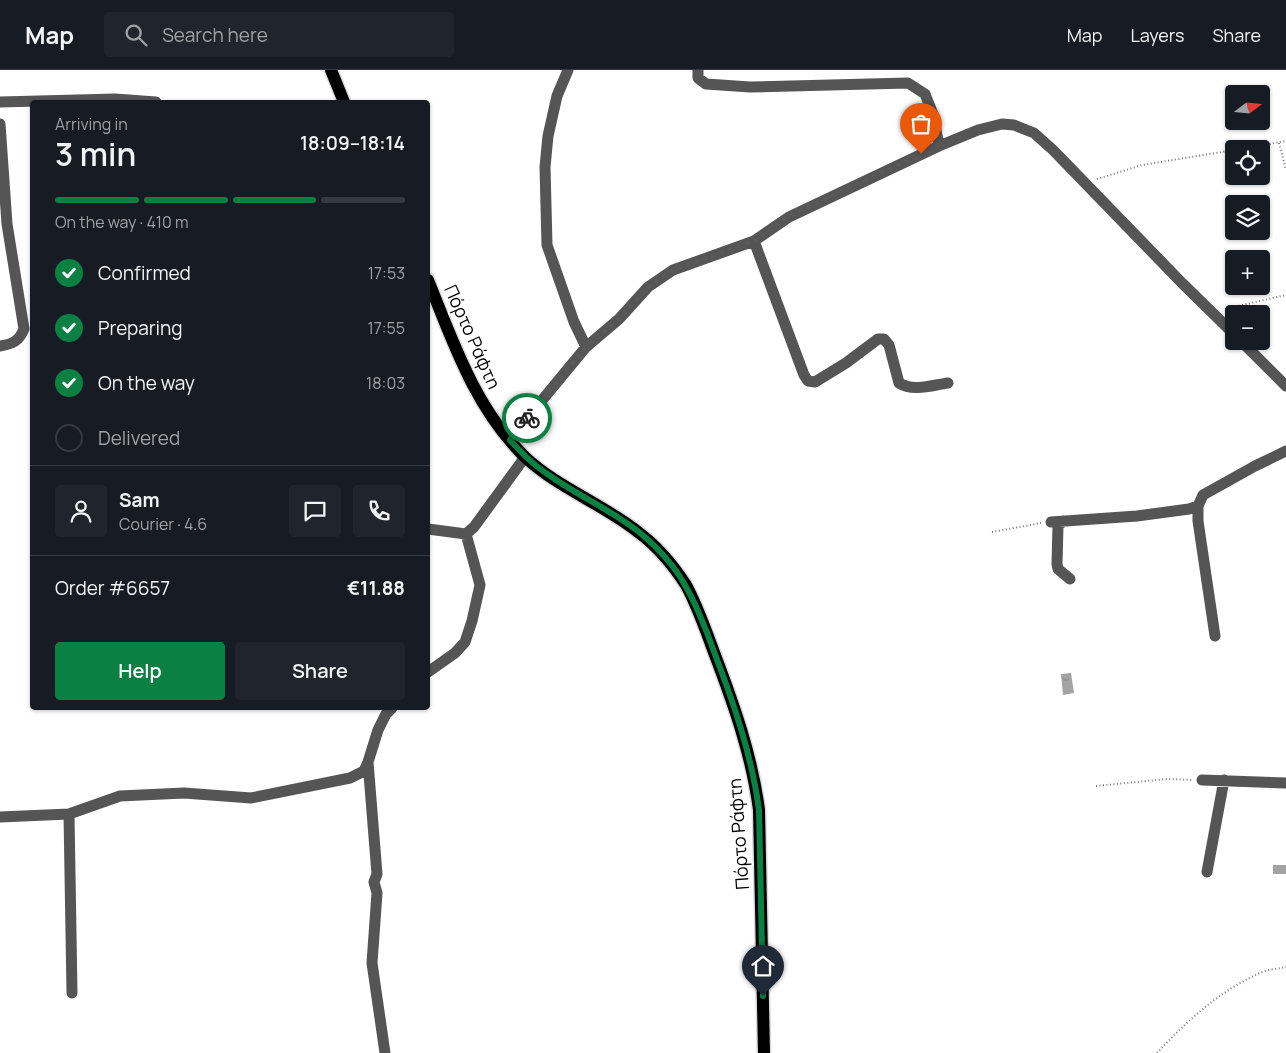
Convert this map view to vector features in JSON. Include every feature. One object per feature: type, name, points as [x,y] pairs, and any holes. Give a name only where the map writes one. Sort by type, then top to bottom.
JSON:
[{"type":"main road","points":[[331,70],[333,80],[343,100]]},
{"type":"main road","name":"Πόρτο Ράφτη","points":[[430,285],[472,385],[510,440],[545,473],[640,533],[672,566],[686,586],[697,607],[729,691],[748,750],[755,781],[760,838],[764,1053]]},
{"type":"street","points":[[568,70],[557,96],[548,136],[545,167],[547,245],[574,322],[586,347]]},
{"type":"street","points":[[698,70],[698,78],[706,84],[741,87],[908,83],[925,94],[933,114],[939,146]]},
{"type":"street","points":[[58,100],[116,98],[136,100]]},
{"type":"street","points":[[0,102],[30,101]]},
{"type":"street","points":[[0,124],[7,224],[24,329],[20,337],[12,344],[0,346]]},
{"type":"street","points":[[510,440],[586,347],[619,319],[648,287],[673,270],[754,241],[789,216],[939,146],[978,130],[1002,124],[1014,125],[1034,133],[1053,150],[1225,325]]},
{"type":"street","points":[[754,241],[804,375],[808,381],[815,382],[878,340],[884,339],[889,345],[899,383],[906,387],[948,383]]},
{"type":"street","points":[[1250,350],[1286,386]]},
{"type":"street","points":[[1215,636],[1198,521],[1198,506],[1203,496],[1255,466],[1286,451]]},
{"type":"street","points":[[430,529],[466,534],[474,527],[526,457]]},
{"type":"street","points":[[1051,522],[1136,516],[1189,509],[1198,506]]},
{"type":"street","points":[[1063,521],[1058,526],[1057,564],[1058,569],[1070,578]]},
{"type":"street","points":[[430,671],[455,653],[465,642],[472,621],[480,585],[466,534]]},
{"type":"street","points":[[0,817],[69,814],[120,796],[184,793],[251,798],[350,778],[364,771],[378,730],[390,710]]},
{"type":"street","points":[[368,762],[377,874],[374,882],[377,893],[372,963],[385,1053]]},
{"type":"street","points":[[1202,780],[1286,783]]},
{"type":"street","points":[[1207,872],[1224,780]]},
{"type":"street","points":[[69,814],[72,993]]},
{"type":"path","points":[[1270,144],[1286,142]]},
{"type":"path","points":[[1279,143],[1286,170]]},
{"type":"path","points":[[1084,183],[1142,165],[1225,151]]},
{"type":"path","points":[[1212,312],[1286,295]]},
{"type":"path","points":[[992,532],[1051,522]]},
{"type":"path","points":[[1096,786],[1167,780],[1202,780]]},
{"type":"path","points":[[1157,1053],[1217,996],[1261,972],[1286,967]]},
{"type":"water","points":[[1071,673],[1074,693],[1063,695],[1061,674]]},
{"type":"water","points":[[1273,865],[1286,865],[1286,874],[1273,874]]},
{"type":"way so far","points":[[527,418],[586,347],[619,319],[648,287],[673,270],[754,241],[789,216],[921,154]]},
{"type":"route","points":[[527,418],[510,440],[545,473],[640,533],[672,566],[686,586],[697,607],[729,691],[748,750],[755,781],[759,810],[763,996]]}]
